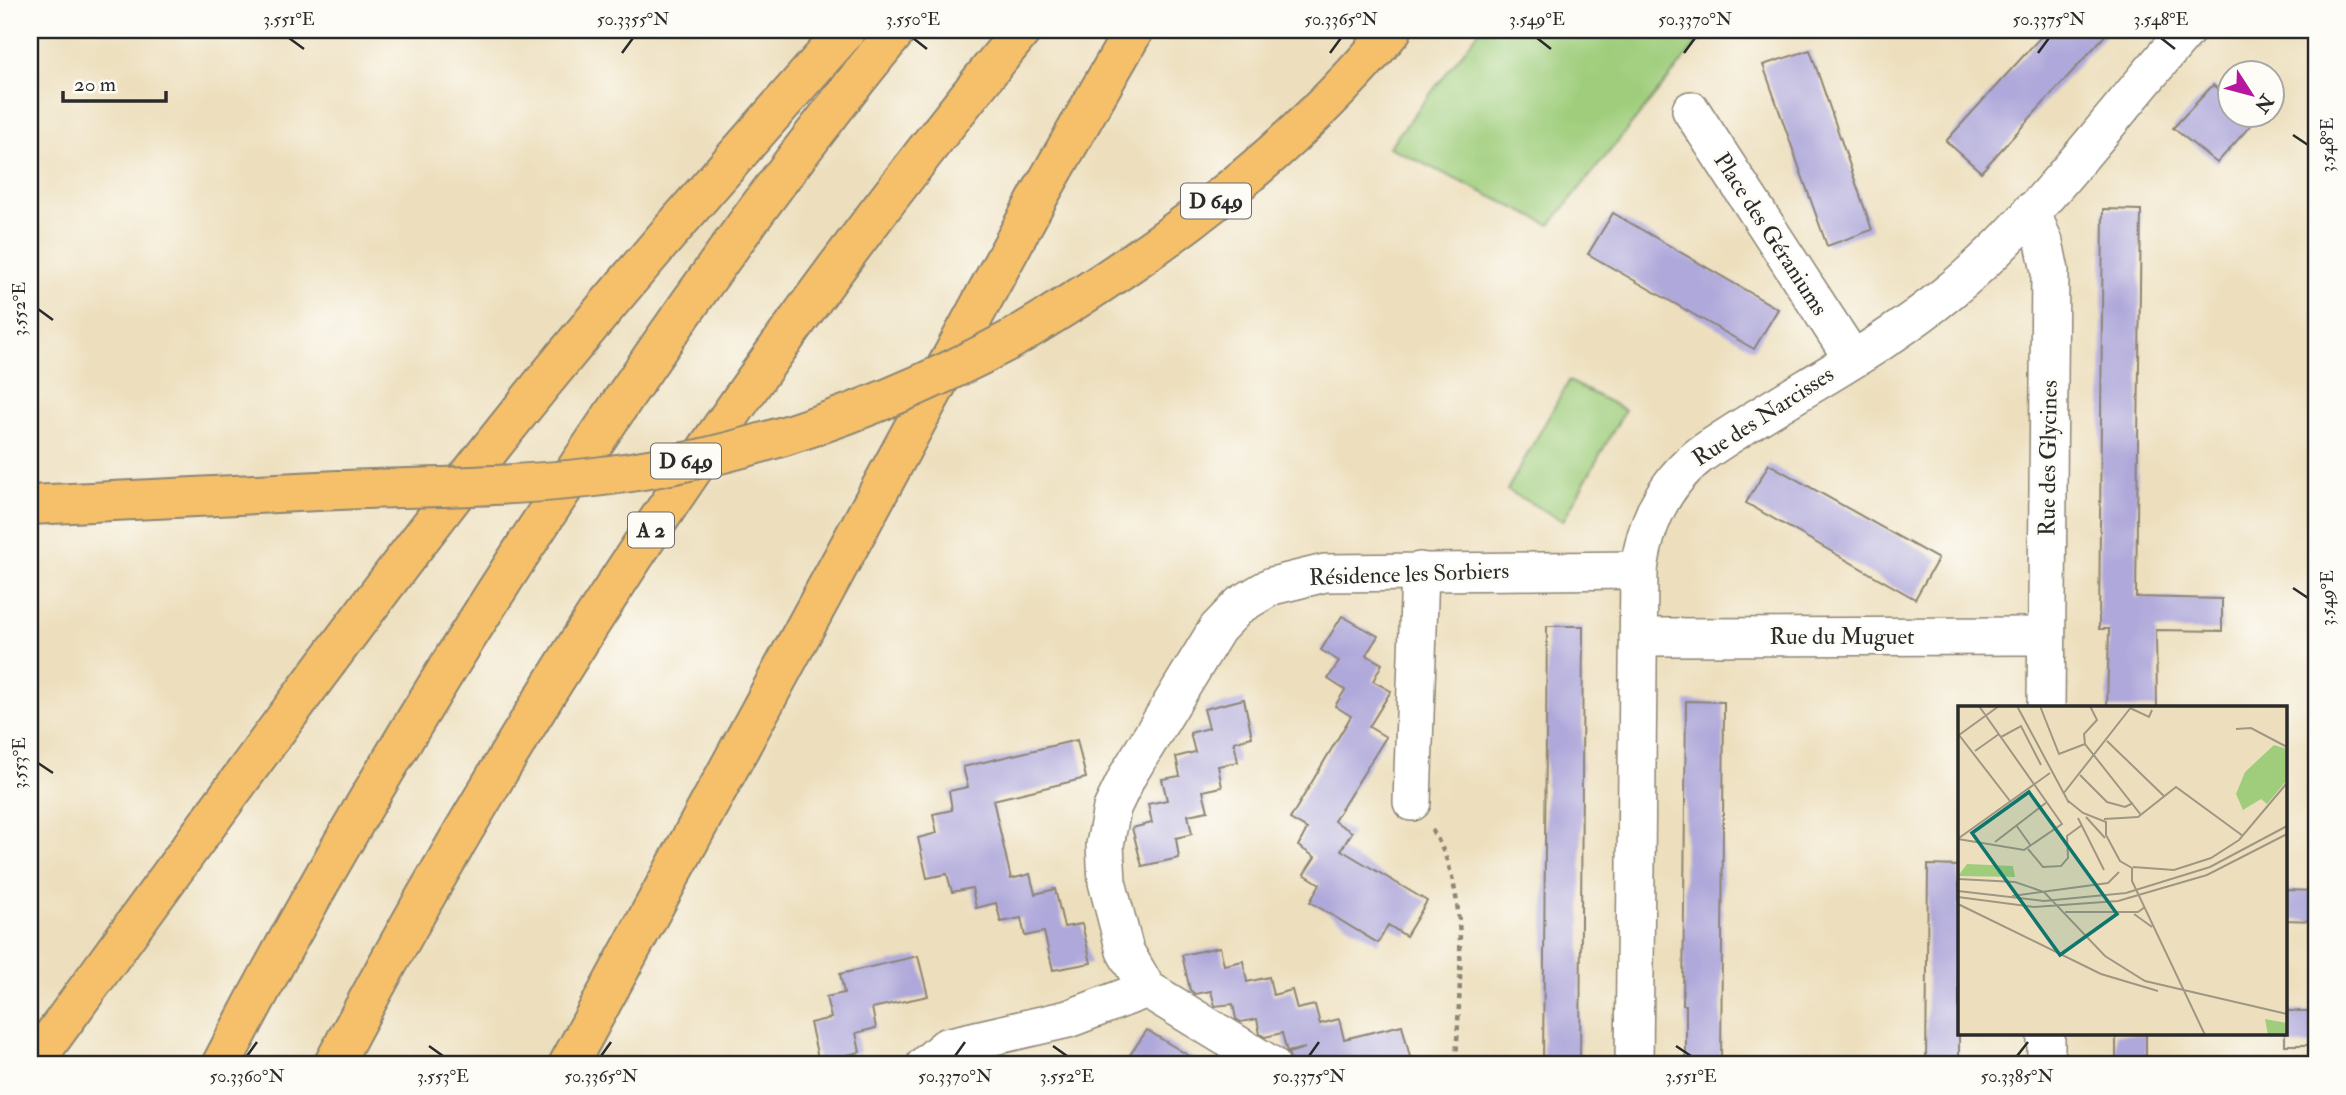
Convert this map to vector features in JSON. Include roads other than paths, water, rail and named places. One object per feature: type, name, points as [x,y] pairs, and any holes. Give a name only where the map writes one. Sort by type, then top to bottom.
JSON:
[{"type":"highway","points":[[32,1065],[222,805],[481,460],[701,195],[847,30]]},
{"type":"highway","points":[[221,1065],[387,766],[524,544],[705,280],[897,30]]},
{"type":"highway","name":"A 2","points":[[332,1065],[480,802],[625,570],[809,304],[1022,30]]},
{"type":"highway","points":[[568,1065],[1040,194],[1133,30]]},
{"type":"highway","name":"D 649","points":[[30,505],[339,489],[520,484],[589,478],[696,460],[814,426],[877,404],[939,377],[1012,339],[1118,274],[1232,188],[1329,100],[1392,30]]},
{"type":"street","name":"Rue des Narcisses","points":[[1634,1065],[1639,570],[1652,517],[1672,481],[1685,467],[1948,293],[1984,261],[2031,211],[2180,32]]},
{"type":"street","name":"Place des Géraniums","points":[[1691,110],[1852,358]]},
{"type":"street","name":"Rue des Glycines","points":[[2031,211],[2044,242],[2050,271],[2046,706]]},
{"type":"street","name":"Résidence les Sorbiers","points":[[1271,1065],[1147,989],[1125,951],[1107,882],[1107,826],[1112,808],[1128,775],[1204,647],[1228,616],[1272,586],[1325,573],[1639,570]]},
{"type":"street","points":[[1412,802],[1420,571]]},
{"type":"street","name":"Rue du Muguet","points":[[1638,637],[2046,636]]},
{"type":"street","points":[[925,1065],[946,1047],[1068,1018],[1147,989]]},
{"type":"street","points":[[2046,1036],[2046,1065]]}]
